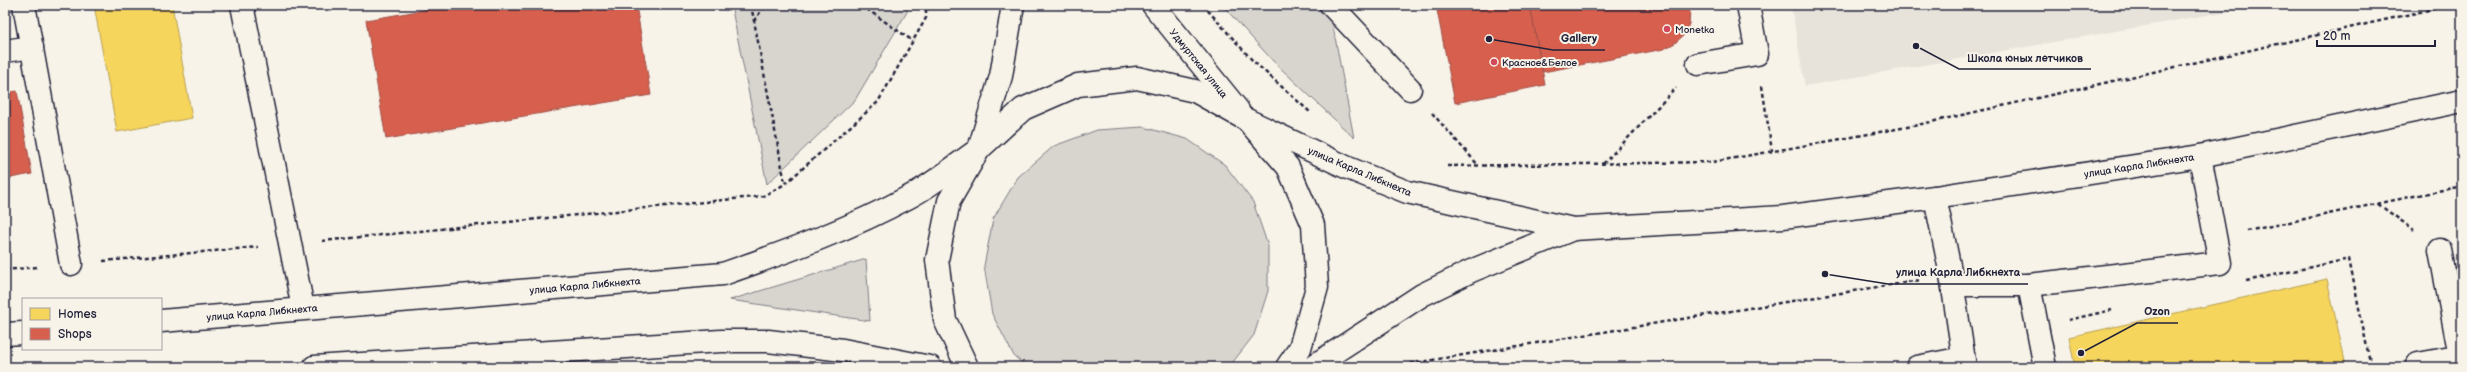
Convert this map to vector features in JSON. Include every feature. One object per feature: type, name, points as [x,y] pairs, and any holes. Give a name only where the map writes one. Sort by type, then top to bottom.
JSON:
[{"type":"main road","points":[[24,5],[71,264]]},
{"type":"main road","points":[[242,5],[303,308]]},
{"type":"main road","points":[[967,367],[945,320],[937,260],[949,202],[979,149],[1001,76],[1013,5]]},
{"type":"main road","name":"Удмуртская улица","points":[[1153,5],[1247,120],[1288,166],[1313,224],[1317,287],[1300,348],[1287,367]]},
{"type":"main road","points":[[1331,5],[1410,89]]},
{"type":"main road","points":[[1698,64],[1757,54],[1748,5]]},
{"type":"main road","points":[[5,51],[32,46]]},
{"type":"main road","name":"улица Карла Либкнехта","points":[[162,320],[723,274],[789,251],[910,197],[979,149],[1023,109],[1078,85],[1137,78],[1195,91],[1247,120],[1348,168],[1407,192],[1573,229],[1782,217],[1935,197],[2200,156],[2462,101]]},
{"type":"main road","points":[[1953,285],[2029,284],[2220,263],[2200,156]]},
{"type":"main road","points":[[1917,367],[1964,363],[1953,285],[1935,197]]},
{"type":"main road","name":"улица Карла Либкнехта","points":[[1312,367],[1422,295],[1471,271],[1573,229]]},
{"type":"main road","points":[[2419,367],[2418,364],[2461,356],[2440,250]]},
{"type":"main road","points":[[2029,284],[2045,367]]},
{"type":"main road","points":[[5,334],[22,332]]},
{"type":"main road","points":[[314,367],[535,360],[768,340],[843,350],[930,367]]},
{"type":"path","points":[[751,5],[785,184]]},
{"type":"path","points":[[754,21],[765,5]]},
{"type":"path","points":[[861,5],[912,41]]},
{"type":"path","points":[[5,270],[290,244],[763,196],[785,184],[878,102],[926,18],[926,5]]},
{"type":"path","points":[[1203,5],[1253,61],[1317,118]]},
{"type":"path","points":[[1440,166],[1713,162],[1913,126],[2451,5]]},
{"type":"path","points":[[1757,54],[1772,151]]},
{"type":"path","points":[[1603,164],[1698,64]]},
{"type":"path","points":[[1410,89],[1478,165]]},
{"type":"path","points":[[2377,203],[2440,250]]},
{"type":"path","points":[[2242,282],[2349,259],[2371,367]]},
{"type":"path","points":[[2065,320],[2119,309]]},
{"type":"shaded area","points":[[731,5],[907,5],[907,12],[855,100],[767,184]]},
{"type":"shaded area","points":[[1222,5],[1329,5],[1354,138],[1274,62]]},
{"type":"shaded area","points":[[1791,5],[2264,5],[1805,86]]},
{"type":"shaded area","points":[[1143,127],[1187,139],[1225,165],[1253,202],[1268,246],[1268,291],[1254,335],[1229,367],[1027,367],[1014,356],[992,314],[984,266],[993,219],[1018,177],[1054,146],[1097,130]]},
{"type":"shaded area","points":[[866,259],[870,321],[730,300]]},
{"type":"building: Homes","points":[[94,5],[172,5],[192,118],[117,132]]},
{"type":"building: Homes","points":[[2327,279],[2346,366],[2075,367],[2069,337]]},
{"type":"building: Shops","points":[[453,5],[636,5],[651,95],[386,139],[366,20]]},
{"type":"building: Shops","points":[[1436,5],[1530,5],[1545,85],[1455,103]]},
{"type":"building: Shops","points":[[1530,5],[1689,5],[1690,12],[1689,24],[1684,35],[1675,43],[1664,49],[1543,72]]},
{"type":"building: Shops","points":[[17,91],[32,174],[5,179],[5,93]]},
{"type":"place","name":"Monetka","points":[[1667,29]]},
{"type":"place","name":"Gallery","points":[[1489,39]]},
{"type":"place","name":"Школа юных летчиков","points":[[1916,46]]},
{"type":"place","name":"Красное&Белое","points":[[1494,62]]},
{"type":"place","name":"улица Карла Либкнехта","points":[[1825,274]]},
{"type":"place","name":"Ozon","points":[[2081,353]]}]
